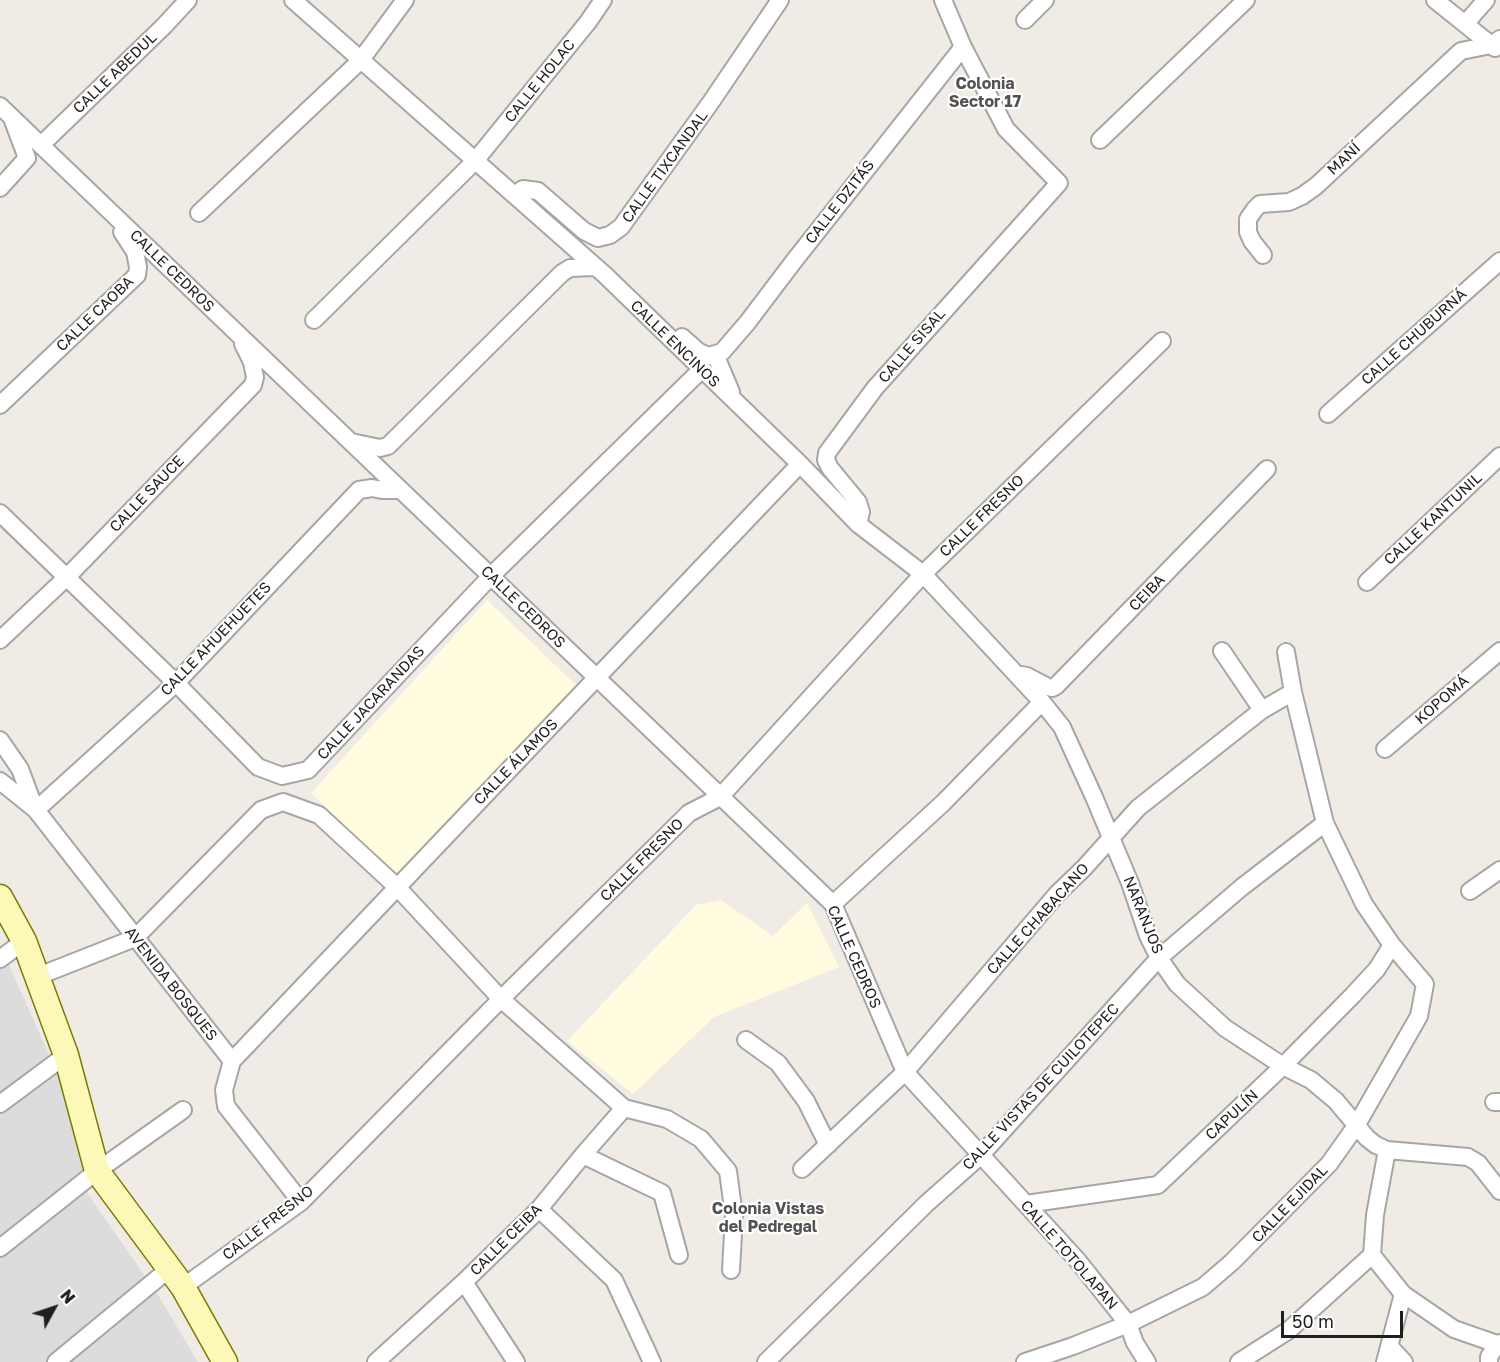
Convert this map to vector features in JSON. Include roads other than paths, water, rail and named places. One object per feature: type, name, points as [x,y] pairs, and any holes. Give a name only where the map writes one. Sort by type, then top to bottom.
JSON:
[{"type":"street","name":"CALLE ABEDUL","points":[[41,145],[188,0]]},
{"type":"street","name":"CALLE ENCINOS","points":[[293,0],[594,267],[800,464],[858,524],[923,574],[1042,702]]},
{"type":"street","points":[[199,213],[360,61],[405,0]]},
{"type":"street","name":"CALLE HOLAC","points":[[474,160],[588,22],[603,0]]},
{"type":"street","name":"CALLE TIXCANDAL","points":[[514,195],[523,189],[538,191],[584,231],[598,238],[610,235],[621,227],[711,102],[780,0]]},
{"type":"street","points":[[943,0],[963,47]]},
{"type":"street","points":[[1025,21],[1045,0]]},
{"type":"street","points":[[1100,140],[1246,0]]},
{"type":"street","points":[[1435,0],[1497,46]]},
{"type":"street","points":[[1486,0],[1465,24],[1461,51],[1497,46]]},
{"type":"street","name":"CALLE SISAL","points":[[858,524],[861,512],[858,502],[830,468],[826,460],[827,453],[875,388],[1059,183],[1006,129],[963,47]]},
{"type":"street","name":"CALLE DZITÁS","points":[[715,354],[722,351],[747,323],[963,47]]},
{"type":"street","name":"MANÍ","points":[[1263,255],[1248,232],[1248,219],[1255,208],[1260,204],[1289,202],[1316,186],[1461,51]]},
{"type":"street","name":"CALLE CEDROS","points":[[6,112],[833,904],[905,1072],[980,1156]]},
{"type":"street","points":[[0,189],[27,158],[6,112]]},
{"type":"street","points":[[314,320],[474,160]]},
{"type":"street","name":"CALLE CAOBA","points":[[0,405],[137,275],[135,252],[107,209]]},
{"type":"street","name":"CALLE CHUBURNÁ","points":[[1328,414],[1500,261]]},
{"type":"street","points":[[350,442],[380,448],[388,446],[562,273],[570,268],[594,267]]},
{"type":"street","points":[[637,309],[651,310],[699,352],[709,356],[715,354],[737,404]]},
{"type":"street","name":"CALLE SAUCE","points":[[0,640],[68,576],[253,385],[255,377],[252,362],[237,333]]},
{"type":"street","name":"CALLE FRESNO","points":[[56,1362],[176,1278],[301,1202],[689,813],[720,797],[923,574],[1162,341]]},
{"type":"street","name":"CALLE JACARANDAS","points":[[0,513],[68,576],[258,767],[282,776],[308,770],[490,576],[702,370]]},
{"type":"street","name":"CALLE KANTUNIL","points":[[1366,582],[1500,456]]},
{"type":"street","name":"CALLE ÁLAMOS","points":[[232,1061],[800,464]]},
{"type":"street","name":"CEIBA","points":[[1017,675],[1027,676],[1048,687],[1056,686],[1267,469]]},
{"type":"street","name":"CALLE AHUEHUETES","points":[[36,810],[176,683],[359,490],[372,488],[400,490]]},
{"type":"street","points":[[1222,651],[1262,710]]},
{"type":"street","name":"KOPOMÁ","points":[[1385,749],[1500,651]]},
{"type":"street","points":[[1286,652],[1293,692],[1325,823],[1364,904],[1392,945]]},
{"type":"street","name":"CALLE CHABACANO","points":[[802,1169],[905,1072],[1057,894],[1138,808],[1262,710],[1293,692]]},
{"type":"street","points":[[833,904],[943,803],[1042,702]]},
{"type":"street","name":"NARANJOS","points":[[1042,702],[1062,727],[1130,884],[1148,936],[1159,958],[1177,984],[1225,1028],[1283,1066],[1311,1080],[1336,1101],[1367,1138],[1387,1150]]},
{"type":"street","points":[[0,740],[20,769],[36,810]]},
{"type":"street","name":"AVENIDA BOSQUES","points":[[0,781],[36,810],[232,1061]]},
{"type":"street","points":[[36,977],[135,938],[261,810],[283,802],[319,815],[397,887],[501,999],[624,1108],[667,1119],[701,1139],[728,1171],[734,1216],[731,1270]]},
{"type":"street","name":"CALLE VISTAS DE CUILOTEPEC","points":[[766,1362],[926,1204],[980,1156],[1159,958],[1242,887],[1325,823]]},
{"type":"street","points":[[1470,891],[1500,870]]},
{"type":"street","points":[[0,897],[24,941],[66,1055],[97,1171],[176,1278],[225,1362]]},
{"type":"street","points":[[0,959],[24,941]]},
{"type":"street","name":"CAPULÍN","points":[[1026,1204],[1158,1185],[1283,1066],[1377,969],[1392,945]]},
{"type":"street","name":"CALLE EJIDAL","points":[[1025,1362],[1128,1324],[1203,1287],[1232,1262],[1329,1164],[1356,1126],[1419,1016],[1425,984],[1392,945]]},
{"type":"street","points":[[746,1040],[778,1063],[806,1101],[828,1146]]},
{"type":"street","points":[[0,1104],[66,1055]]},
{"type":"street","points":[[232,1061],[225,1090],[226,1106],[301,1202]]},
{"type":"street","name":"CALLE CEIBA","points":[[376,1362],[464,1282],[539,1209],[624,1108]]},
{"type":"street","points":[[0,1248],[97,1171],[183,1110]]},
{"type":"street","points":[[1489,1362],[1489,1357],[1498,1344],[1454,1329],[1403,1294],[1372,1255],[1375,1215],[1387,1150],[1468,1157],[1478,1163],[1500,1191]]},
{"type":"street","points":[[583,1155],[662,1193],[679,1255]]},
{"type":"street","name":"CALLE TOTOLAPAN","points":[[980,1156],[1078,1262],[1128,1324],[1135,1343],[1147,1362]]},
{"type":"street","points":[[539,1209],[614,1280],[652,1362]]},
{"type":"street","points":[[1239,1362],[1289,1330],[1372,1255]]},
{"type":"street","points":[[464,1282],[516,1362]]},
{"type":"street","points":[[1403,1294],[1387,1355],[1404,1362]]},
{"type":"district","name":"Colonia Sector 17","points":[[985,93]]},
{"type":"district","name":"Colonia Vistas del Pedregal","points":[[768,1218]]}]
